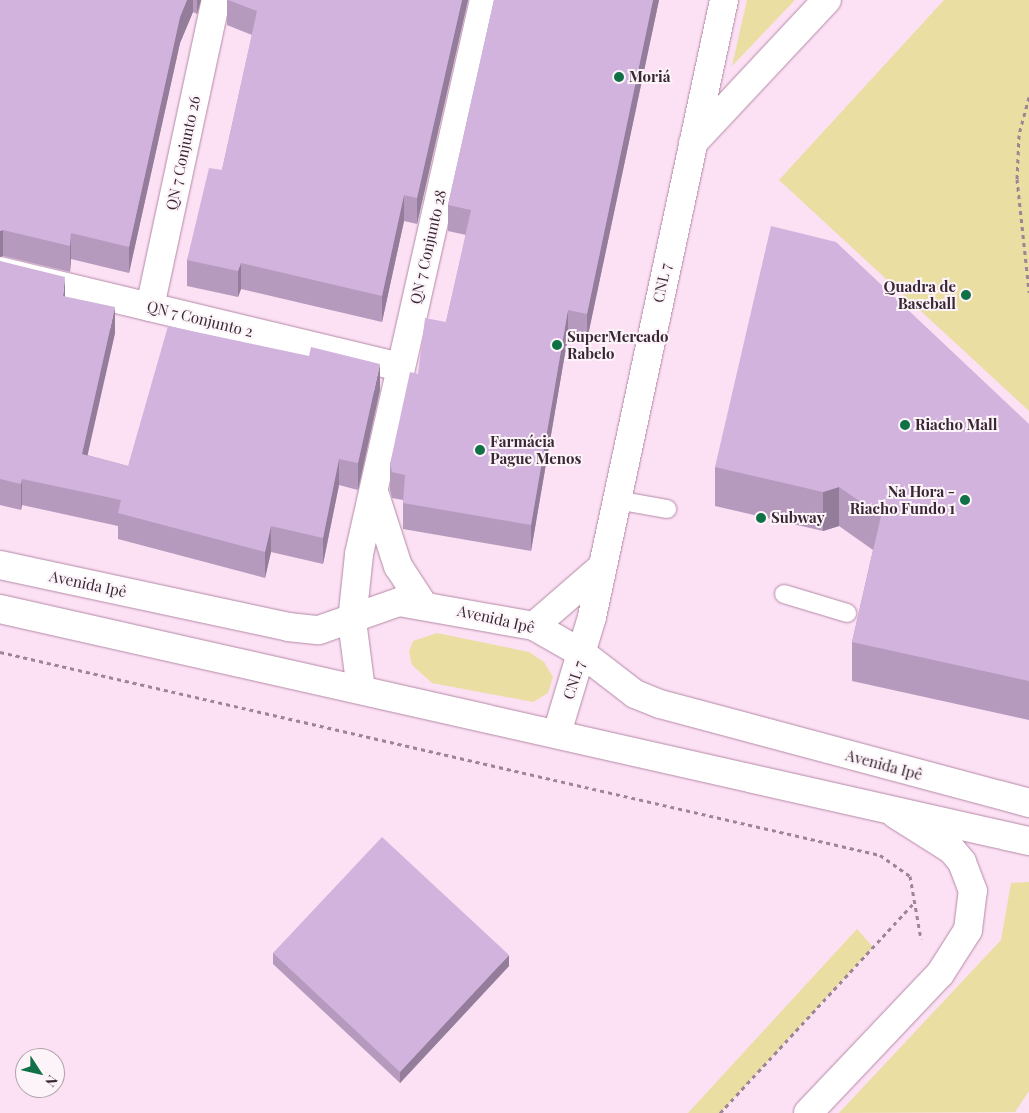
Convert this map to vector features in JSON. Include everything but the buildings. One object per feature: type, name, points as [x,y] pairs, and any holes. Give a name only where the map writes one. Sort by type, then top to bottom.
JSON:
[{"type":"street","name":"QN 7 Conjunto 26","points":[[150,307],[216,0]]},
{"type":"street","name":"QN 7 Conjunto 28","points":[[361,690],[352,621],[359,554],[375,495],[401,367],[484,0]]},
{"type":"street","name":"CNL 7","points":[[557,733],[583,654],[691,145],[724,0]]},
{"type":"street","points":[[691,145],[827,0]]},
{"type":"street","name":"QN 7 Conjunto 2","points":[[0,271],[401,367]]},
{"type":"street","name":"QN 7 Conjunto 28","points":[[375,495],[398,566],[422,603]]},
{"type":"street","name":"Avenida Ipê","points":[[0,565],[288,627],[319,630],[352,621],[383,606],[422,603],[534,626],[583,654],[636,694],[660,704],[1029,803]]},
{"type":"street","points":[[534,626],[602,567]]},
{"type":"street","points":[[0,609],[557,733],[895,814],[1029,841]]},
{"type":"street","points":[[998,796],[1029,787]]},
{"type":"street","points":[[808,1113],[940,974],[968,930],[974,907],[970,875],[952,850],[895,814]]},
{"type":"lane","points":[[616,500],[667,509]]},
{"type":"lane","points":[[784,594],[848,613]]},
{"type":"path","points":[[1029,96],[1019,134],[1017,179],[1029,292]]},
{"type":"path","points":[[0,652],[880,854],[910,876],[924,952],[940,974]]},
{"type":"path","points":[[720,1113],[915,902]]},
{"type":"shaded area","points":[[747,0],[795,0],[732,66]]},
{"type":"shaded area","name":"Quadra de Baseball","points":[[944,0],[1029,0],[1029,411],[779,180]]},
{"type":"shaded area","points":[[437,633],[529,652],[544,662],[553,677],[548,693],[533,702],[432,683],[412,665],[409,652],[413,641]]},
{"type":"shaded area","points":[[1029,882],[1029,1091],[1015,1112],[839,1113],[1001,940],[1011,883]]},
{"type":"shaded area","points":[[857,929],[873,947],[720,1113],[688,1113]]},
{"type":"place","name":"Moriá","points":[[619,77]]},
{"type":"place","name":"Quadra de Baseball","points":[[966,295]]},
{"type":"place","name":"SuperMercado Rabelo","points":[[557,345]]},
{"type":"place","name":"Riacho Mall","points":[[905,425]]},
{"type":"place","name":"Farmácia Pague Menos","points":[[480,450]]},
{"type":"place","name":"Na Hora - Riacho Fundo 1","points":[[965,500]]},
{"type":"place","name":"Subway","points":[[761,518]]}]
